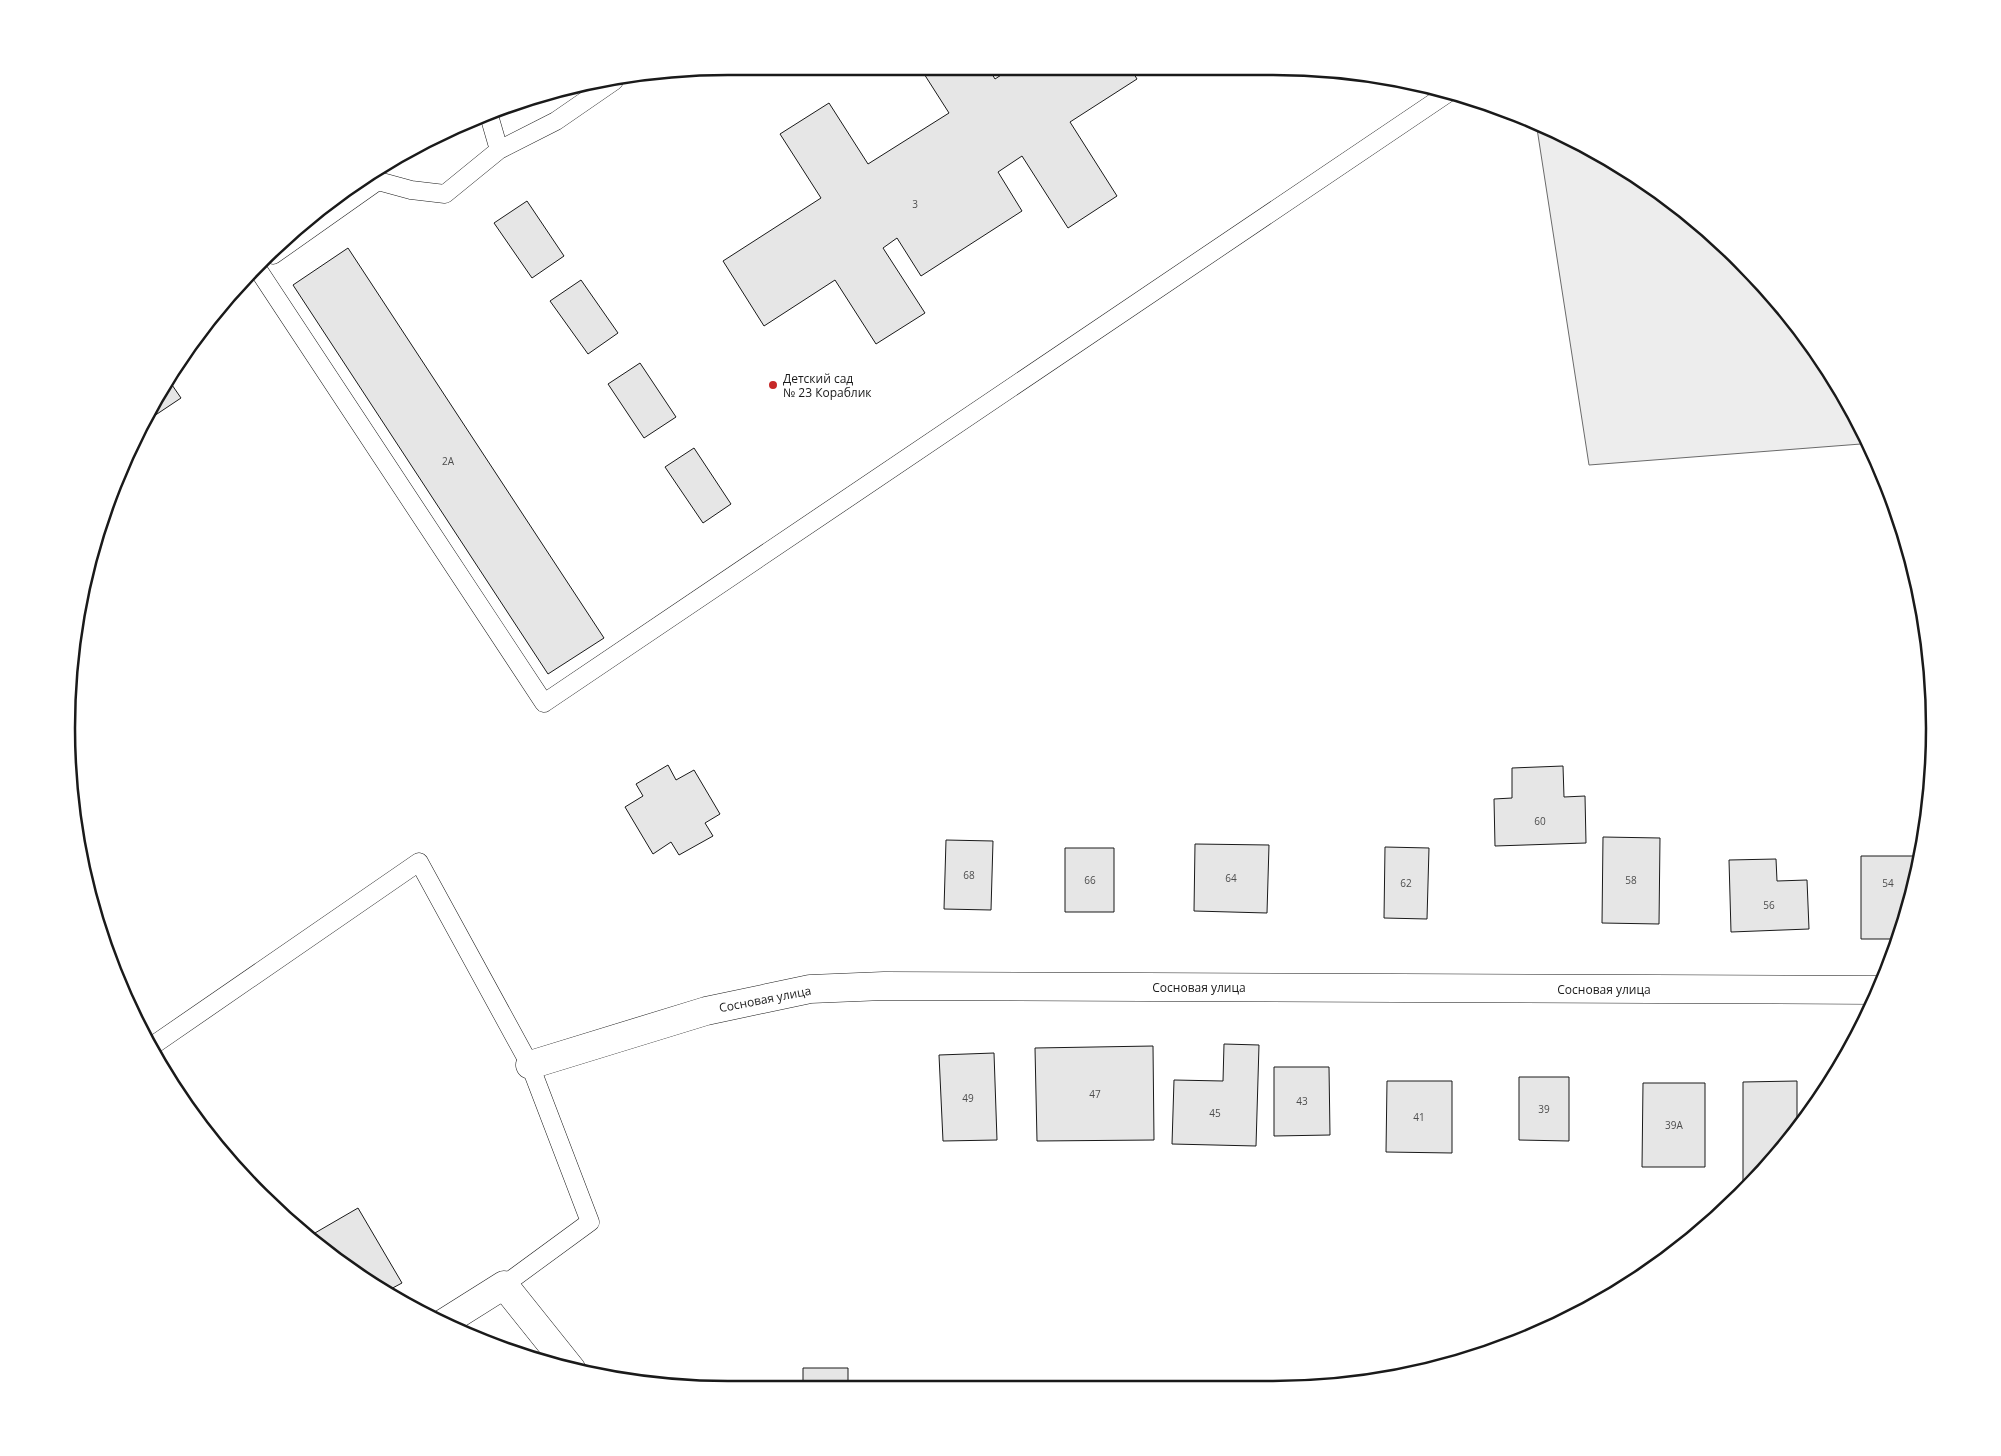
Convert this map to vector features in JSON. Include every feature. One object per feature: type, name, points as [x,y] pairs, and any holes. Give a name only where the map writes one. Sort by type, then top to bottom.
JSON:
[{"type":"street","name":"Сосновая улица","points":[[530,1065],[706,1011],[810,989],[894,986],[1871,990]]},
{"type":"street","points":[[450,1319],[504,1285],[564,1360]]},
{"type":"lane","points":[[376,178],[411,190],[445,194],[499,150],[556,121],[605,87]]},
{"type":"lane","points":[[260,272],[544,703],[1442,97]]},
{"type":"lane","points":[[490,120],[499,150]]},
{"type":"lane","points":[[309,227],[347,198]]},
{"type":"lane","points":[[156,1043],[419,862],[530,1065],[590,1222],[504,1285]]},
{"type":"shaded area","points":[[1537,131],[1600,162],[1636,185],[1704,237],[1735,266],[1791,330],[1816,365],[1839,402],[1861,444],[1589,465]]},
{"type":"building","points":[[925,75],[993,75],[995,79],[1001,75],[1135,75],[1137,79],[1070,122],[1117,196],[1068,228],[1022,156],[998,172],[1022,211],[921,276],[897,238],[883,248],[925,313],[876,344],[835,280],[764,326],[723,261],[821,198],[780,134],[829,103],[868,164],[949,113]]},
{"type":"building","points":[[527,201],[564,256],[532,278],[494,223]]},
{"type":"building","points":[[348,248],[604,638],[548,674],[293,285]]},
{"type":"building","points":[[581,280],[618,333],[588,354],[550,301]]},
{"type":"building","points":[[640,363],[676,417],[644,438],[608,384]]},
{"type":"building","points":[[172,385],[181,398],[154,416]]},
{"type":"building","points":[[694,448],[731,504],[703,523],[665,467]]},
{"type":"building","points":[[668,765],[676,780],[694,770],[720,814],[705,823],[713,836],[679,855],[671,842],[653,854],[625,807],[643,796],[636,784]]},
{"type":"building","points":[[1563,766],[1564,797],[1585,796],[1586,843],[1495,846],[1494,799],[1512,798],[1512,768]]},
{"type":"building","points":[[1603,837],[1660,838],[1659,924],[1602,923]]},
{"type":"building","points":[[946,840],[993,841],[991,910],[944,909]]},
{"type":"building","points":[[1195,844],[1269,845],[1267,913],[1194,911]]},
{"type":"building","points":[[1385,847],[1429,848],[1427,919],[1384,918]]},
{"type":"building","points":[[1065,848],[1114,848],[1114,912],[1065,912]]},
{"type":"building","points":[[1861,856],[1913,856],[1904,897],[1891,939],[1861,939]]},
{"type":"building","points":[[1776,859],[1777,881],[1807,880],[1809,929],[1731,932],[1729,860]]},
{"type":"building","points":[[1224,1044],[1259,1045],[1256,1146],[1172,1144],[1174,1080],[1223,1081]]},
{"type":"building","points":[[1153,1046],[1154,1140],[1037,1141],[1035,1048]]},
{"type":"building","points":[[994,1053],[997,1140],[943,1141],[939,1055]]},
{"type":"building","points":[[1274,1067],[1329,1067],[1330,1135],[1274,1136]]},
{"type":"building","points":[[1519,1077],[1569,1077],[1569,1141],[1519,1140]]},
{"type":"building","points":[[1387,1081],[1452,1081],[1452,1153],[1386,1152]]},
{"type":"building","points":[[1797,1081],[1797,1118],[1764,1159],[1743,1181],[1743,1082]]},
{"type":"building","points":[[1643,1083],[1705,1083],[1705,1167],[1642,1167]]},
{"type":"building","points":[[358,1208],[402,1283],[392,1288],[365,1271],[314,1233]]},
{"type":"building","points":[[803,1368],[848,1368],[848,1381],[803,1381]]},
{"type":"place","name":"Детский сад № 23 Кораблик","points":[[773,385]]}]
